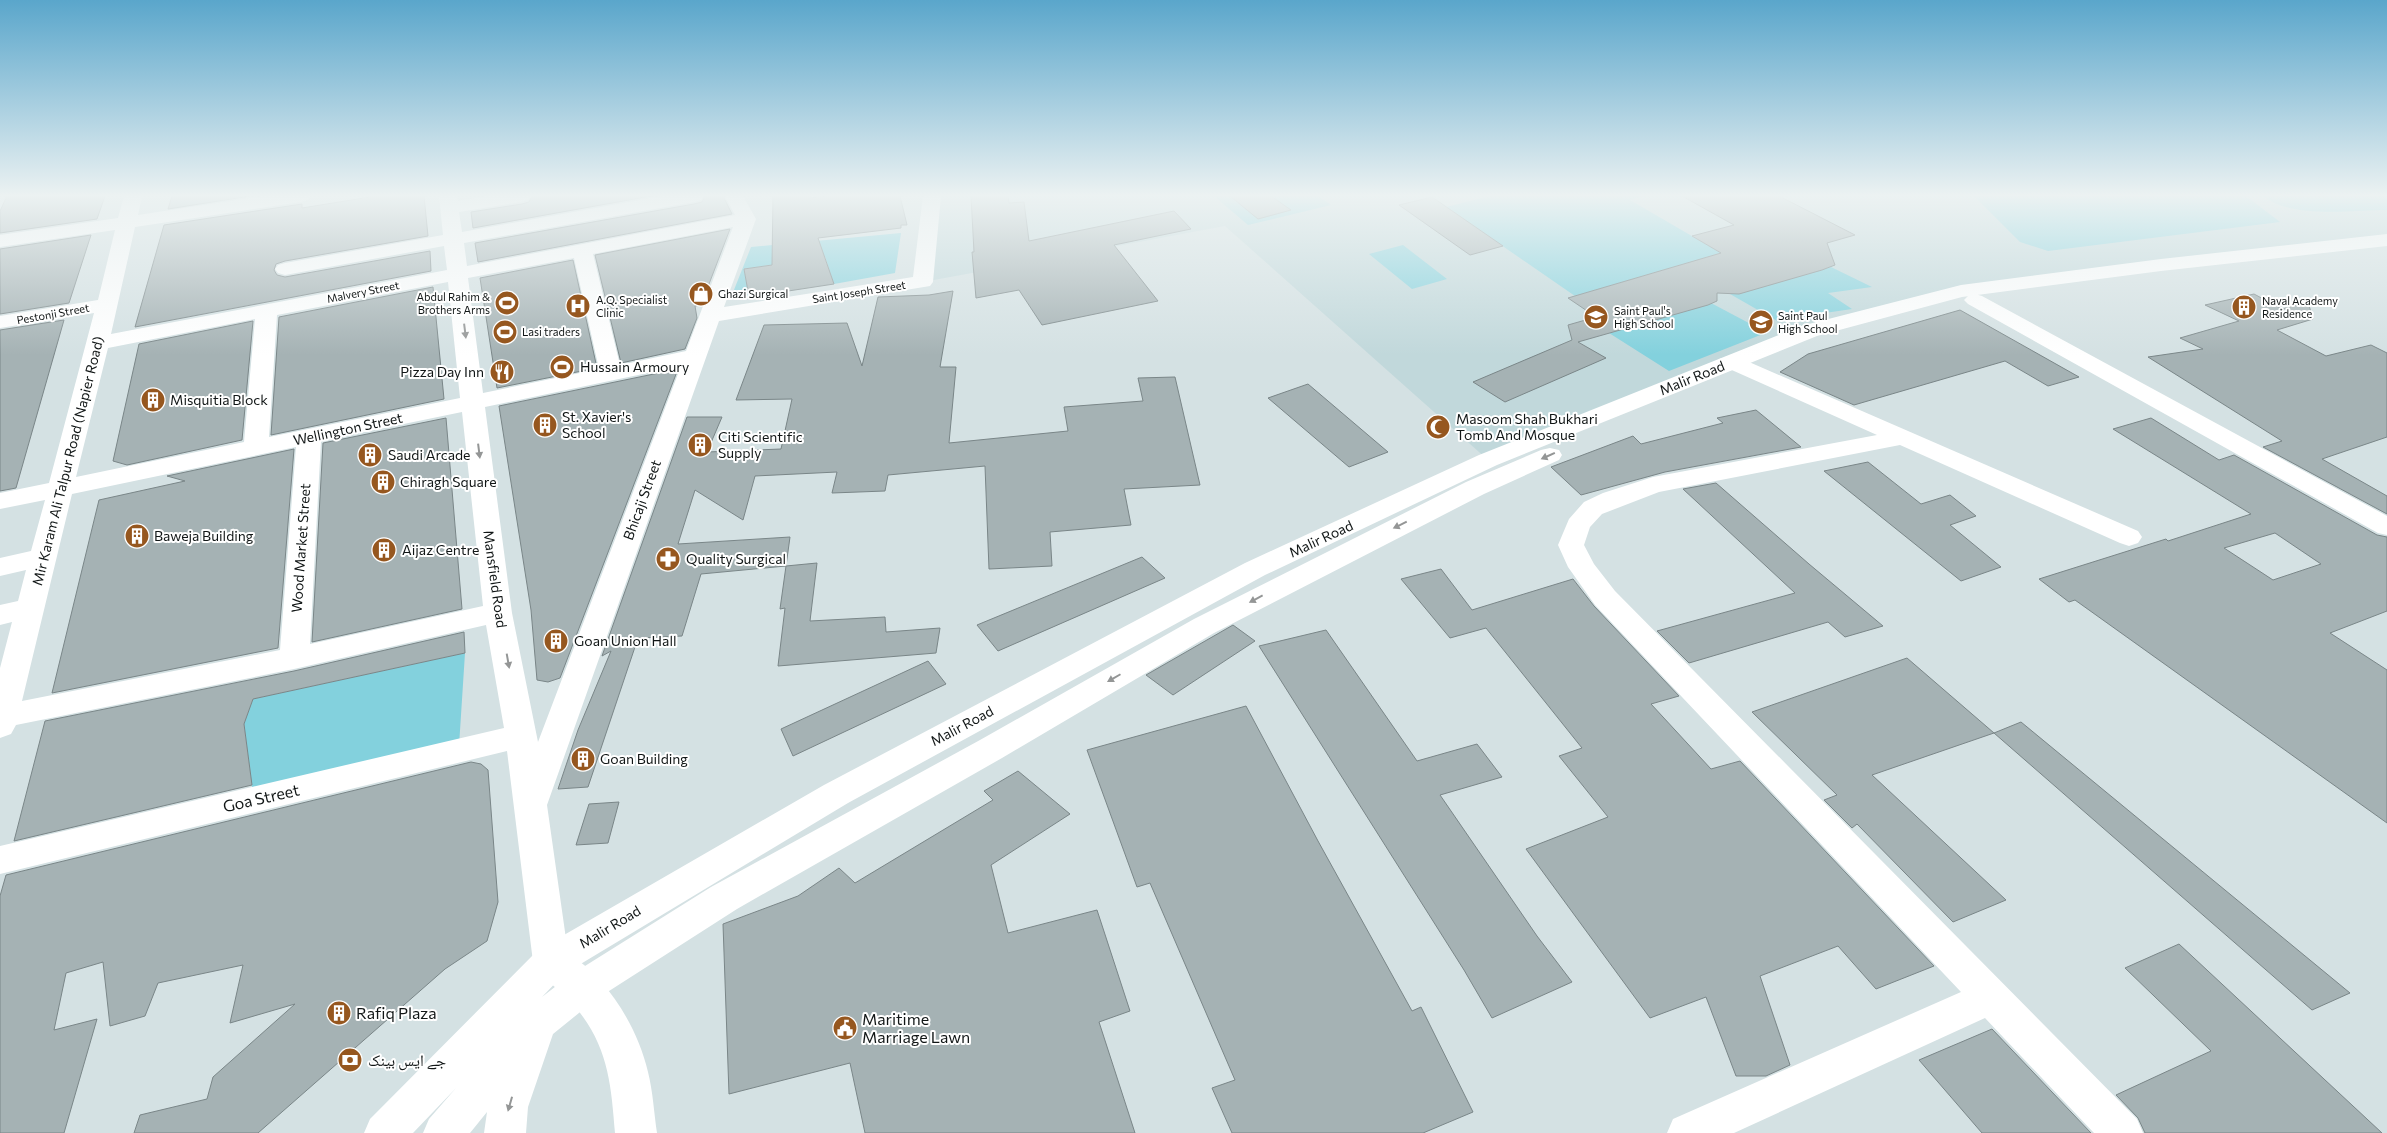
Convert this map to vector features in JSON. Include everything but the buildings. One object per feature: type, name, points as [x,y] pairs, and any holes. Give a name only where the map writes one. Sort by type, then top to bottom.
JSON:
[{"type":"street","name":"Mir Karam Ali Talpur Road (Napier Road)","points":[[1,721],[98,343],[120,249]]},
{"type":"street","points":[[285,269],[402,249]]},
{"type":"street","name":"Mansfield Road","points":[[454,249],[498,613],[521,736],[551,962]]},
{"type":"street","name":"Malvery Street","points":[[98,343],[588,249]]},
{"type":"street","name":"Bhicaji Street","points":[[530,804],[735,249]]},
{"type":"street","name":"Saint Joseph Street","points":[[709,316],[923,282],[926,249]]},
{"type":"street","name":"Malir Road","points":[[444,1133],[537,1024],[582,988],[724,898],[991,749],[1204,626],[1475,488],[1588,438],[1809,331],[1922,303],[1961,291],[2307,249]]},
{"type":"street","points":[[582,250],[611,374]]},
{"type":"street","name":"Malir Road","points":[[385,1133],[551,962],[836,794],[1255,570],[1488,460],[1740,365],[1940,307],[1975,300],[2387,252]]},
{"type":"street","points":[[1975,300],[2387,527]]},
{"type":"street","name":"Pestonji Street","points":[[0,322],[106,305]]},
{"type":"street","points":[[256,448],[267,310]]},
{"type":"street","name":"Wellington Street","points":[[0,501],[695,356]]},
{"type":"street","points":[[1740,365],[2129,537]]},
{"type":"street","points":[[1902,437],[1653,485],[1612,498],[1593,508],[1578,525],[1571,545],[1582,567],[1605,598],[2122,1133]]},
{"type":"street","name":"Wood Market Street","points":[[294,658],[309,438]]},
{"type":"street","points":[[0,567],[43,557]]},
{"type":"street","points":[[0,615],[30,608]]},
{"type":"street","points":[[1,721],[498,613]]},
{"type":"street","name":"Goa Street","points":[[0,860],[521,736]]},
{"type":"street","points":[[551,962],[568,972],[604,1014],[624,1054],[636,1133]]},
{"type":"street","points":[[1688,1133],[1990,997]]},
{"type":"street","points":[[505,1133],[508,1107],[537,1024]]},
{"type":"shaded area","points":[[750,249],[899,249],[895,273],[834,284],[825,257],[744,269],[749,297],[730,300]]},
{"type":"shaded area","name":"Saint Paul's High School","points":[[926,249],[1102,249],[923,282]]},
{"type":"shaded area","name":"Saint Paul's High School","points":[[1251,249],[2306,249],[1961,291],[1809,331],[1488,460]]},
{"type":"shaded area","points":[[1388,249],[1408,249],[1447,279],[1412,289],[1369,254]]},
{"type":"shaded area","points":[[1507,249],[1714,249],[1721,253],[1575,296]]},
{"type":"shaded area","points":[[2041,249],[2065,249],[2048,251]]},
{"type":"shaded area","points":[[1831,267],[1872,287],[1828,293],[1852,309],[1818,314],[1801,320],[1795,317],[1779,322],[1730,294]]},
{"type":"shaded area","points":[[1711,303],[1762,330],[1763,334],[1669,371],[1609,333]]},
{"type":"shaded area","points":[[465,653],[459,746],[253,794],[244,724],[253,699]]},
{"type":"place","name":"Ghazi Surgical","points":[[701,294]]},
{"type":"place","name":"Abdul Rahim & Brothers Arms","points":[[507,303]]},
{"type":"place","name":"A.Q. Specialist Clinic","points":[[578,306]]},
{"type":"place","name":"Naval Academy Residence","points":[[2244,307]]},
{"type":"place","name":"Saint Paul's High School","points":[[1596,317]]},
{"type":"place","name":"Saint Paul High School","points":[[1761,322]]},
{"type":"place","name":"Lasi traders","points":[[505,332]]},
{"type":"place","name":"Hussain Armoury","points":[[562,367]]},
{"type":"place","name":"Pizza Day Inn","points":[[502,372]]},
{"type":"place","name":"Misquitia Block","points":[[153,400]]},
{"type":"place","name":"St. Xavier's School","points":[[545,425]]},
{"type":"place","name":"Masoom Shah Bukhari Tomb And Mosque","points":[[1438,427]]},
{"type":"place","name":"Citi Scientific Supply","points":[[700,445]]},
{"type":"place","name":"Saudi Arcade","points":[[370,455]]},
{"type":"place","name":"Chiragh Square","points":[[383,482]]},
{"type":"place","name":"Baweja Building","points":[[137,536]]},
{"type":"place","name":"Aijaz Centre","points":[[384,550]]},
{"type":"place","name":"Quality Surgical","points":[[668,559]]},
{"type":"place","name":"Goan Union Hall","points":[[556,641]]},
{"type":"place","name":"Goan Building","points":[[583,759]]},
{"type":"place","name":"Rafiq Plaza","points":[[339,1013]]},
{"type":"place","name":"Maritime Marriage Lawn","points":[[845,1028]]},
{"type":"place","name":"جے ایس بینک","points":[[350,1060]]}]
